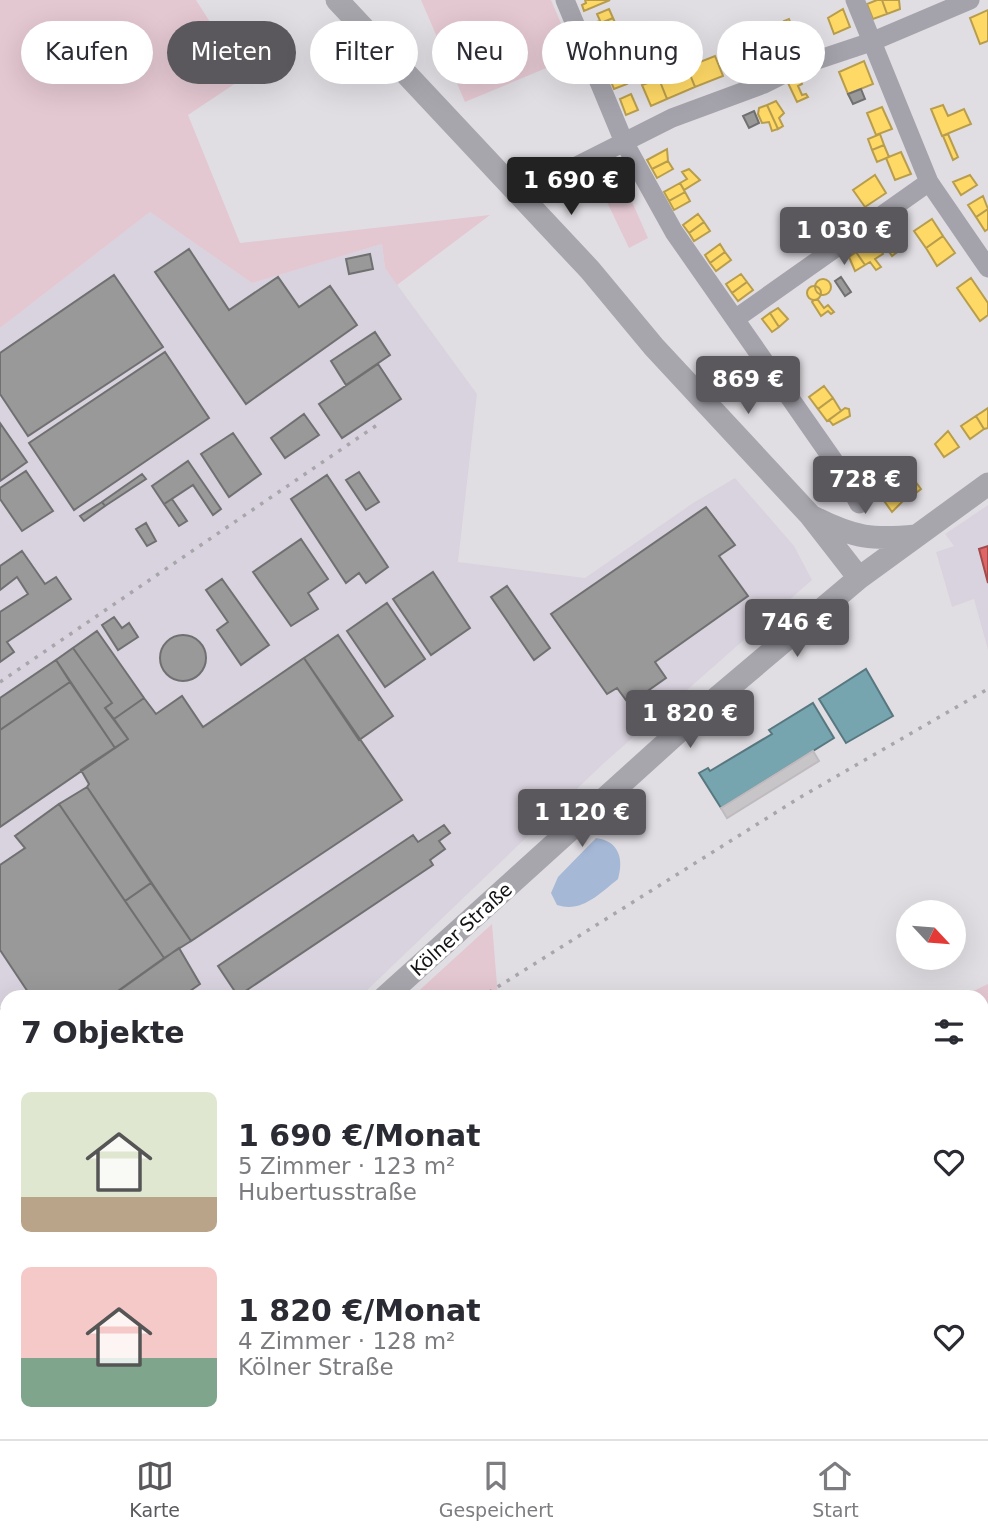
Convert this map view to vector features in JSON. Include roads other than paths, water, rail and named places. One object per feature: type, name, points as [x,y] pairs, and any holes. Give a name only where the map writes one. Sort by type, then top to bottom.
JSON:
[{"type":"main road","points":[[337,0],[519,195],[810,515],[859,578]]},
{"type":"main road","name":"Kölner Straße","points":[[393,990],[686,725],[859,578],[988,484]]},
{"type":"main road","points":[[810,515],[848,535],[869,539],[916,537]]},
{"type":"street","points":[[565,0],[624,142],[674,232],[843,474],[859,504]]},
{"type":"street","points":[[855,0],[929,182],[988,268]]},
{"type":"street","points":[[519,195],[672,118],[764,84],[802,65],[871,42],[970,0]]},
{"type":"street","points":[[735,319],[929,182]]},
{"type":"water","points":[[596,838],[610,843],[618,852],[618,879],[590,901],[566,907],[557,905],[551,893],[558,877]]},
{"type":"railway","points":[[0,682],[377,425]]},
{"type":"railway","points":[[493,990],[799,798],[988,689]]}]
